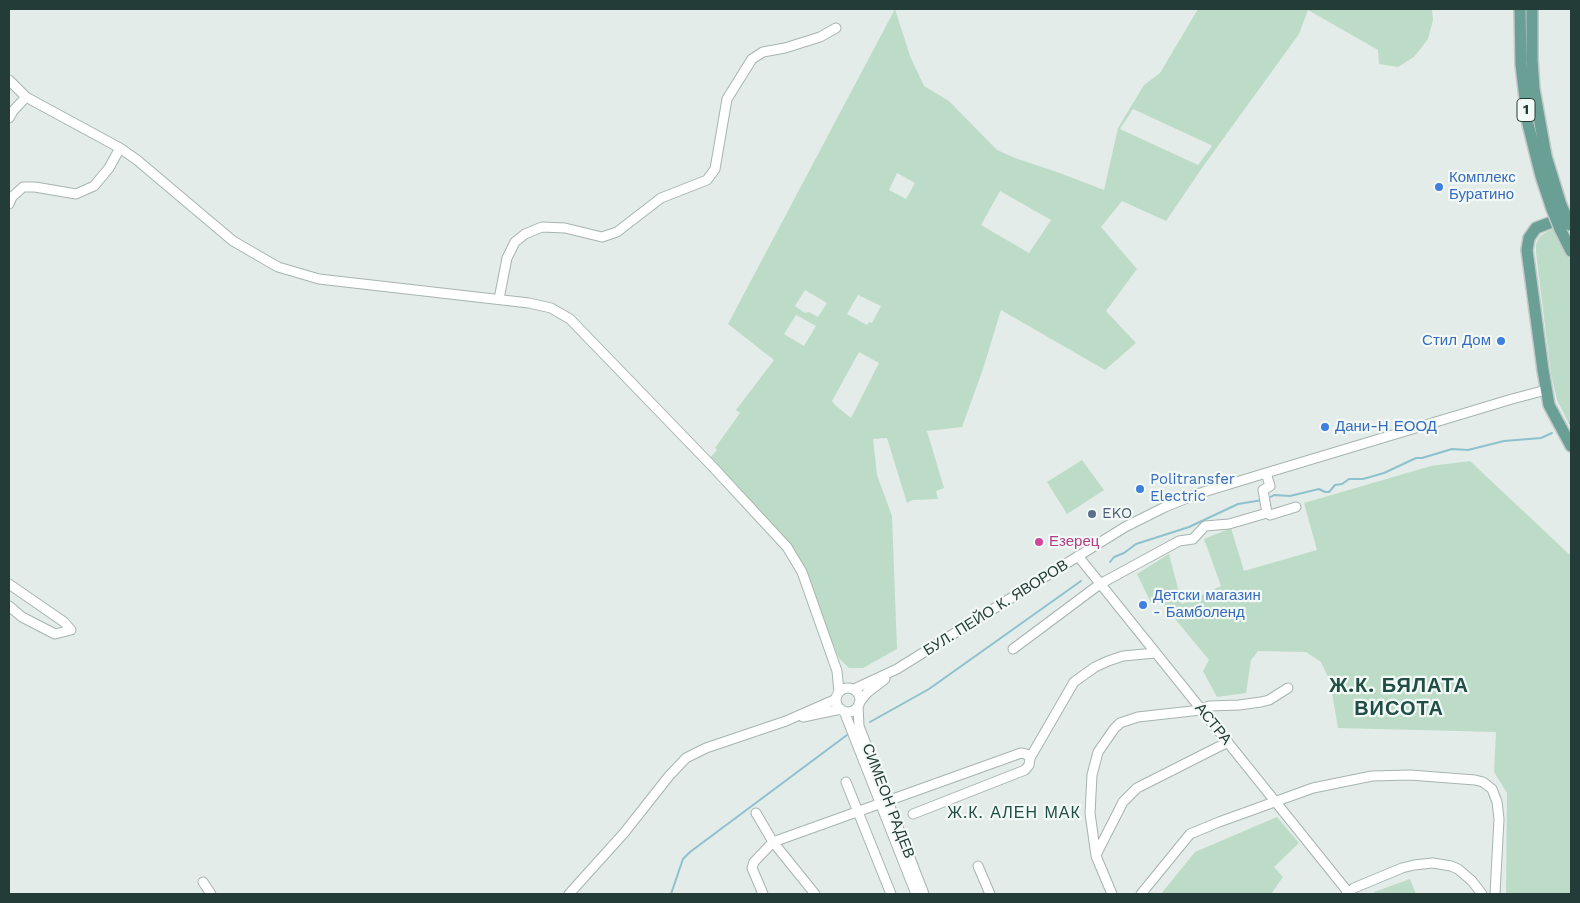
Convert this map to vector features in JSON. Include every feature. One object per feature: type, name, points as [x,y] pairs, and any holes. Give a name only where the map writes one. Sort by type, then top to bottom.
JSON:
[{"type":"main road","name":"1","points":[[1520,9],[1521,64],[1528,124],[1541,176],[1565,216]]},
{"type":"main road","name":"1","points":[[1532,9],[1534,89],[1546,156],[1565,216],[1571,251]]},
{"type":"main road","points":[[1565,216],[1536,228],[1528,244],[1528,258],[1549,405],[1571,446]]},
{"type":"street","points":[[499,299],[507,258],[515,242],[524,234],[542,226],[565,228],[602,237],[617,232],[661,198],[707,180],[715,169],[727,99],[752,60],[763,52],[785,48],[820,37],[836,28]]},
{"type":"street","points":[[9,80],[26,97],[120,148],[137,160],[233,241],[278,268],[318,279],[529,303],[552,308],[570,319],[745,501],[787,548],[802,572],[837,671],[838,695],[836,703],[842,710]]},
{"type":"street","points":[[9,118],[26,97]]},
{"type":"street","points":[[9,204],[12,197],[23,187],[35,187],[76,194],[94,186],[109,168],[120,148]]},
{"type":"street","name":"БУЛ. ПЕЙО К. ЯВОРОВ","points":[[858,705],[867,693],[897,669],[1130,524],[1165,507],[1197,494],[1546,390]]},
{"type":"street","points":[[1266,473],[1270,486],[1263,490],[1266,510],[1270,515],[1296,507]]},
{"type":"street","points":[[1013,649],[1100,584],[1179,542],[1193,539],[1204,526],[1229,524],[1266,510]]},
{"type":"street","name":"АСТРА","points":[[1078,556],[1347,893]]},
{"type":"street","points":[[9,584],[64,622],[71,630],[55,634],[28,620],[9,606]]},
{"type":"street","points":[[913,814],[1025,770],[1030,765],[1030,758],[1074,682],[1095,667],[1108,661],[1123,656],[1155,653]]},
{"type":"street","name":"БУЛ. ПЕЙО К. ЯВОРОВ","points":[[852,689],[897,669]]},
{"type":"street","points":[[569,894],[618,840],[669,776],[686,758],[706,748],[786,721],[842,710],[852,711],[858,705],[859,696],[837,671]]},
{"type":"street","points":[[1112,894],[1096,856],[1090,813],[1092,776],[1098,752],[1114,729],[1120,723],[1130,719],[1201,710],[1209,706],[1262,702],[1269,700],[1288,688]]},
{"type":"street","points":[[786,721],[838,695],[842,689],[852,689]]},
{"type":"street","name":"СИМЕОН РАДЕВ","points":[[858,705],[859,726],[916,894]]},
{"type":"street","name":"СИМЕОН РАДЕВ","points":[[842,710],[924,894]]},
{"type":"street","points":[[1096,856],[1123,802],[1137,788],[1228,742]]},
{"type":"street","points":[[763,894],[752,868],[754,862],[773,842],[1021,753],[1026,754],[1030,758]]},
{"type":"street","points":[[1141,894],[1190,834],[1313,788],[1372,776],[1410,775],[1467,778],[1483,782],[1492,789],[1497,802],[1499,819],[1496,894]]},
{"type":"street","points":[[846,782],[891,894]]},
{"type":"street","points":[[756,813],[773,842],[815,894]]},
{"type":"street","points":[[1347,893],[1365,883],[1402,868],[1433,863],[1451,866],[1465,874],[1482,894]]},
{"type":"street","points":[[978,866],[990,894]]},
{"type":"street","points":[[203,882],[210,894]]},
{"type":"green space","points":[[895,9],[910,56],[924,86],[949,101],[997,150],[1104,190],[1118,128],[1144,85],[1160,73],[1198,9],[1432,9],[1433,20],[1428,39],[1414,57],[1398,67],[1379,64],[1378,50],[1308,10],[1299,34],[1166,221],[1122,201],[1101,227],[1137,269],[1106,311],[1136,343],[1105,370],[1001,310],[983,369],[962,427],[927,431],[944,488],[936,491],[938,499],[912,500],[907,503],[887,438],[873,439],[877,475],[892,516],[897,649],[863,668],[849,668],[839,658],[823,622],[804,570],[710,458],[740,413],[736,410],[774,360],[728,324]],"holes":[[[1133,109],[1212,146],[1198,165],[1120,129]],[[897,173],[915,183],[906,199],[889,190]],[[1000,191],[1051,220],[1029,253],[981,225]],[[805,290],[827,303],[818,317],[809,312],[805,313],[795,306]],[[858,295],[881,306],[872,323],[869,322],[867,325],[847,314]],[[796,315],[816,326],[804,346],[784,334]],[[859,352],[879,363],[851,418],[832,401]]]},
{"type":"green space","points":[[1554,228],[1571,261],[1571,428],[1557,400],[1551,374],[1536,253],[1536,244],[1540,236]]},
{"type":"green space","points":[[1082,460],[1104,490],[1067,514],[1047,482]]},
{"type":"green space","points":[[1470,461],[1571,556],[1571,894],[1506,894],[1507,793],[1494,772],[1496,732],[1338,728],[1330,681],[1321,662],[1306,652],[1258,651],[1251,660],[1246,693],[1217,697],[1203,671],[1209,660],[1158,598],[1151,603],[1137,574],[1169,554],[1182,604],[1221,586],[1204,539],[1231,528],[1244,571],[1317,550],[1304,503],[1431,466]]},
{"type":"green space","points":[[1277,817],[1299,843],[1274,867],[1283,877],[1271,894],[1161,894],[1195,852]]},
{"type":"green space","points":[[1410,879],[1416,894],[1375,894],[1374,892]]},
{"type":"waterway","points":[[1267,499],[1274,495],[1290,496],[1319,489],[1329,492],[1335,485],[1342,484],[1349,479],[1363,479],[1384,473],[1416,458],[1452,449],[1468,450],[1504,441],[1541,438],[1552,433]]},
{"type":"waterway","points":[[1110,562],[1114,557],[1124,553],[1136,544],[1189,527],[1238,504],[1263,500]]},
{"type":"waterway","points":[[870,722],[929,689],[1081,581]]},
{"type":"waterway","points":[[671,894],[683,859],[690,852],[847,735]]},
{"type":"place","name":"Комплекс Буратино","points":[[1439,187]]},
{"type":"place","name":"Стил Дом","points":[[1501,341]]},
{"type":"place","name":"Дани-Н ЕООД","points":[[1325,427]]},
{"type":"place","name":"Politransfer Electric","points":[[1140,489]]},
{"type":"place","name":"EKO","points":[[1092,514]]},
{"type":"place","name":"Езерец","points":[[1039,542]]},
{"type":"place","name":"Детски магазин - Бамболенд","points":[[1143,605]]},
{"type":"district","name":"Ж.К. БЯЛАТА ВИСОТА","points":[[1399,698]]},
{"type":"district","name":"Ж.К. АЛЕН МАК","points":[[1014,813]]}]
